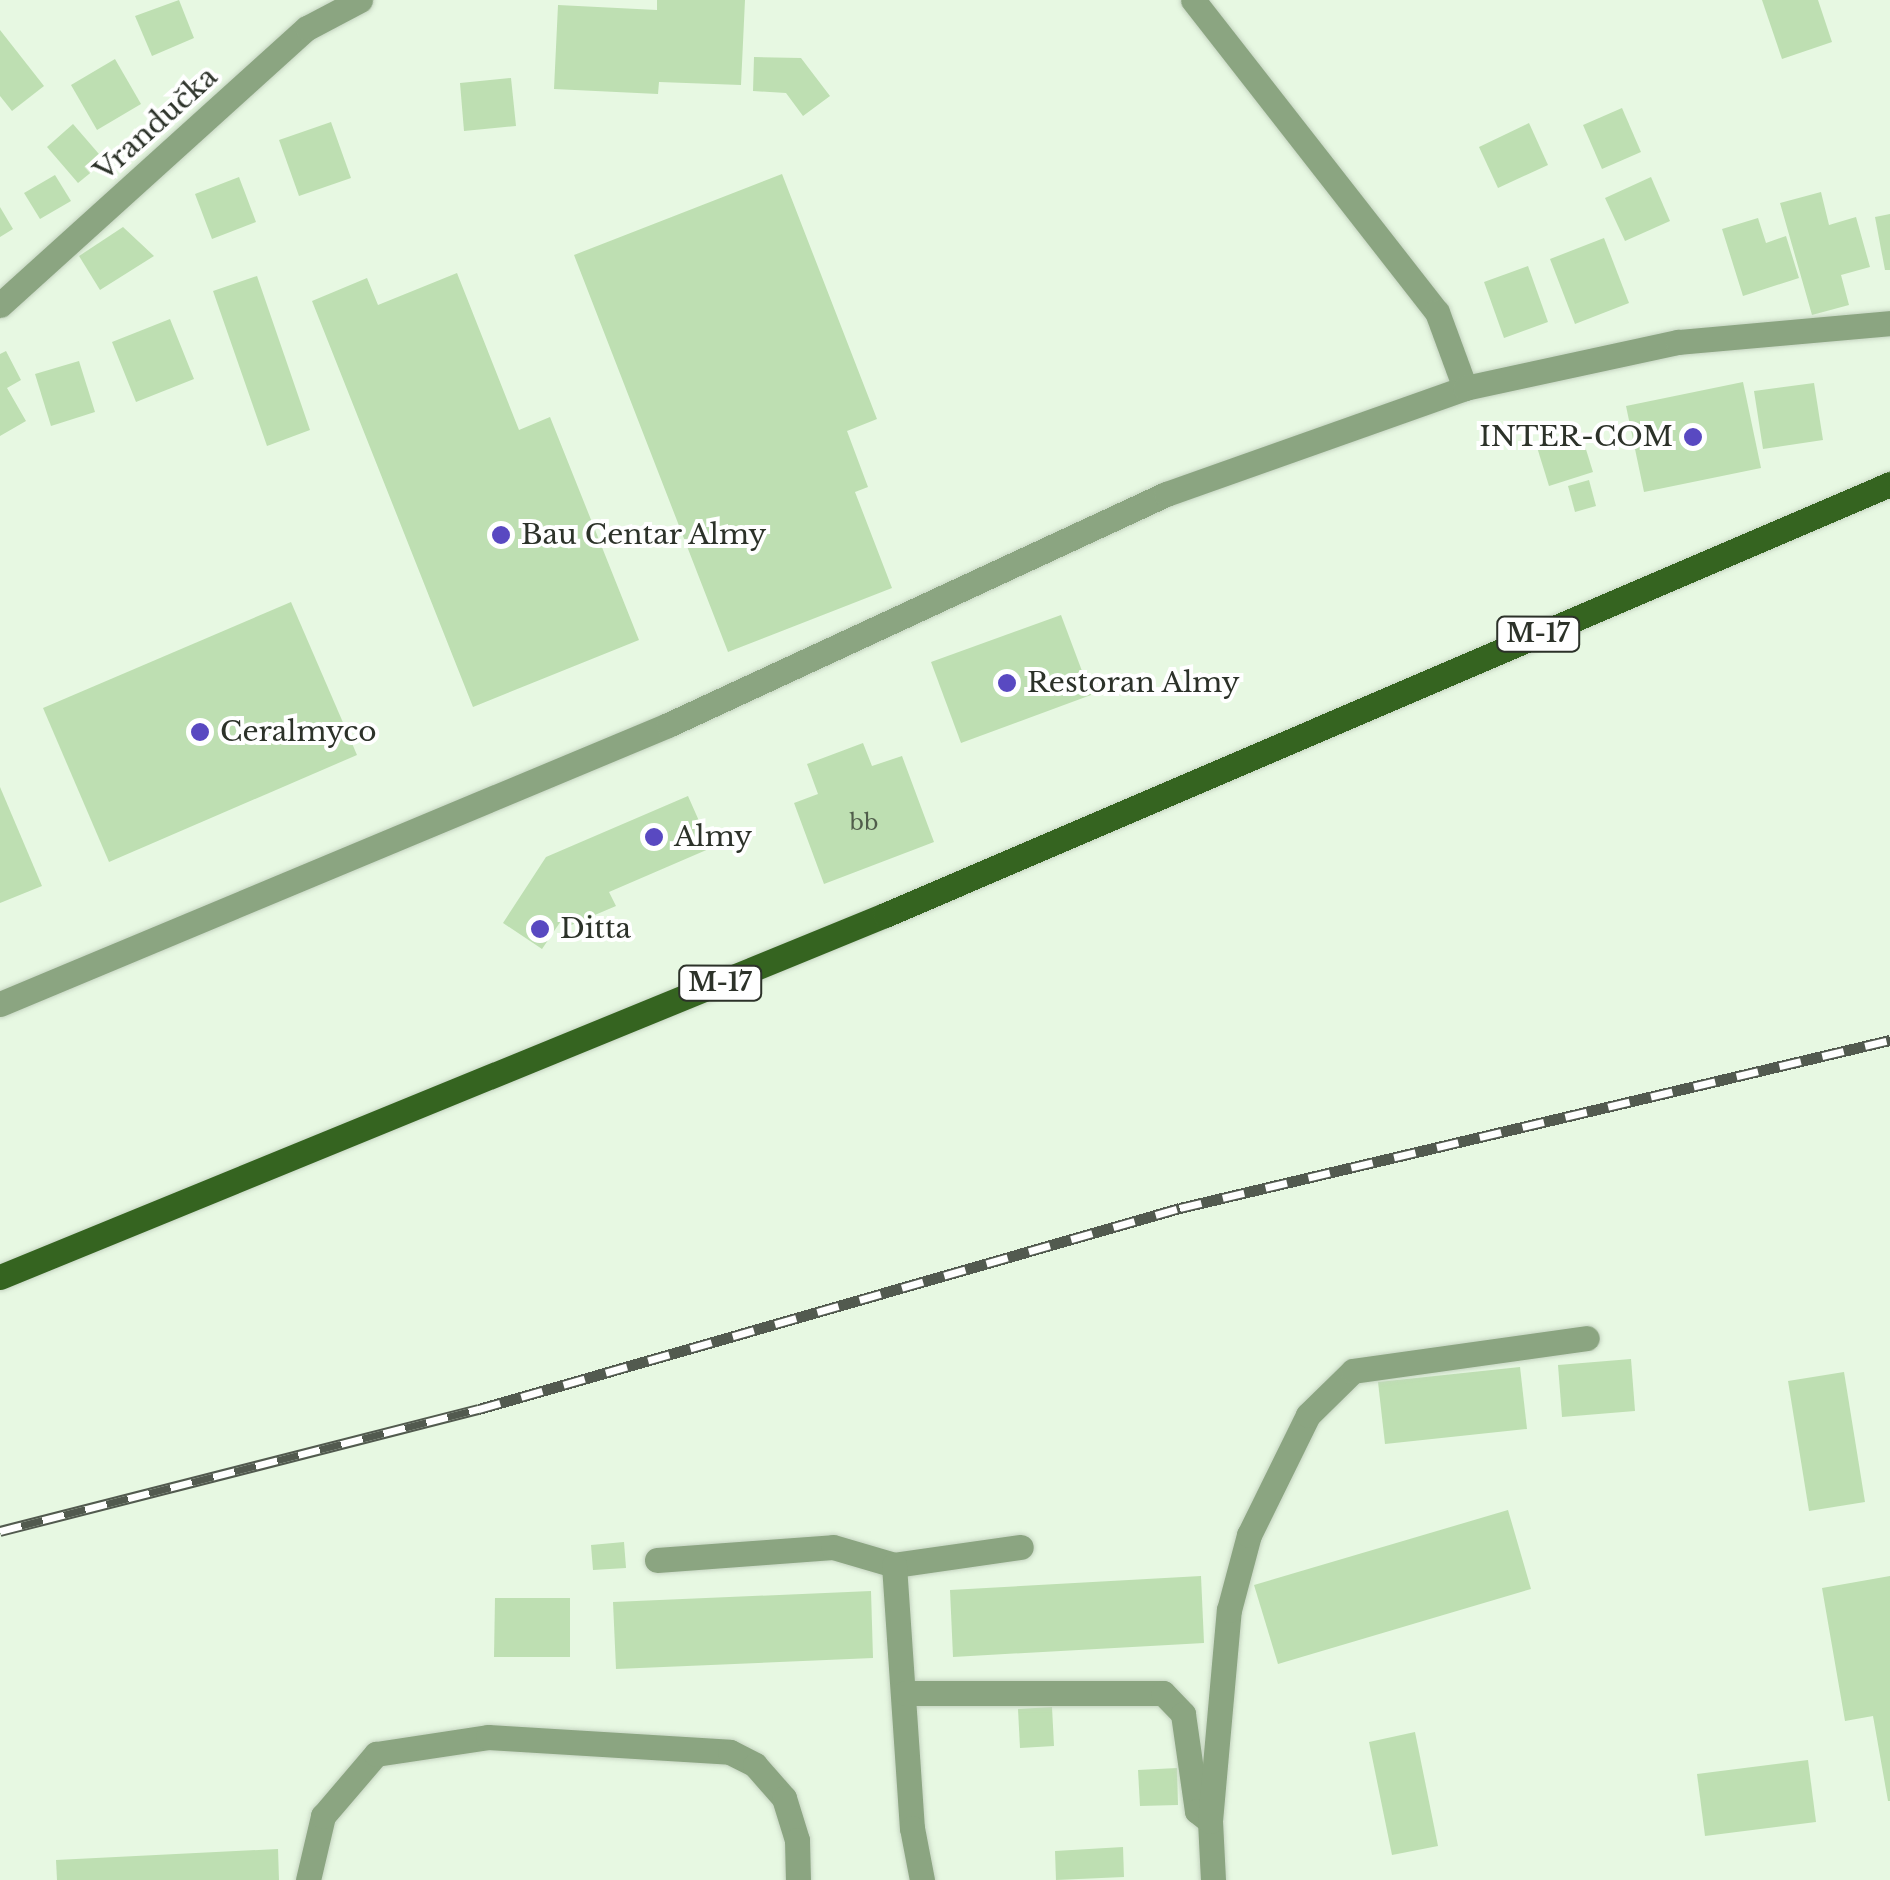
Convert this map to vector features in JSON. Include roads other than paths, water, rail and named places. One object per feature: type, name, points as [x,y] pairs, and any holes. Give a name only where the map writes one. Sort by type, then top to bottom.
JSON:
[{"type":"main road","name":"M-17","points":[[0,1277],[885,914],[1890,484]]},
{"type":"street","name":"Vrandučka","points":[[0,305],[307,28],[360,0]]},
{"type":"street","points":[[1193,0],[1436,312],[1465,388]]},
{"type":"street","points":[[0,1004],[668,725],[1166,494],[1465,388],[1678,342],[1890,323]]},
{"type":"street","points":[[1213,1880],[1210,1821],[1229,1610],[1249,1535],[1308,1415],[1353,1371],[1587,1338]]},
{"type":"street","points":[[657,1560],[832,1547],[894,1565],[1021,1547]]},
{"type":"street","points":[[894,1565],[912,1828],[922,1880]]},
{"type":"street","points":[[905,1693],[1162,1693],[1184,1714],[1197,1811],[1210,1821]]},
{"type":"street","points":[[308,1880],[323,1816],[376,1754],[488,1736],[730,1752],[755,1766],[784,1798],[798,1840],[798,1880]]},
{"type":"railway","points":[[0,1531],[479,1409],[1180,1208],[1890,1040]]},
{"type":"place","name":"INTER-COM","points":[[1693,437]]},
{"type":"place","name":"Bau Centar Almy","points":[[501,535]]},
{"type":"place","name":"Restoran Almy","points":[[1007,683]]},
{"type":"place","name":"Ceralmyco","points":[[200,732]]},
{"type":"place","name":"Almy","points":[[654,837]]},
{"type":"place","name":"Ditta","points":[[540,929]]}]
